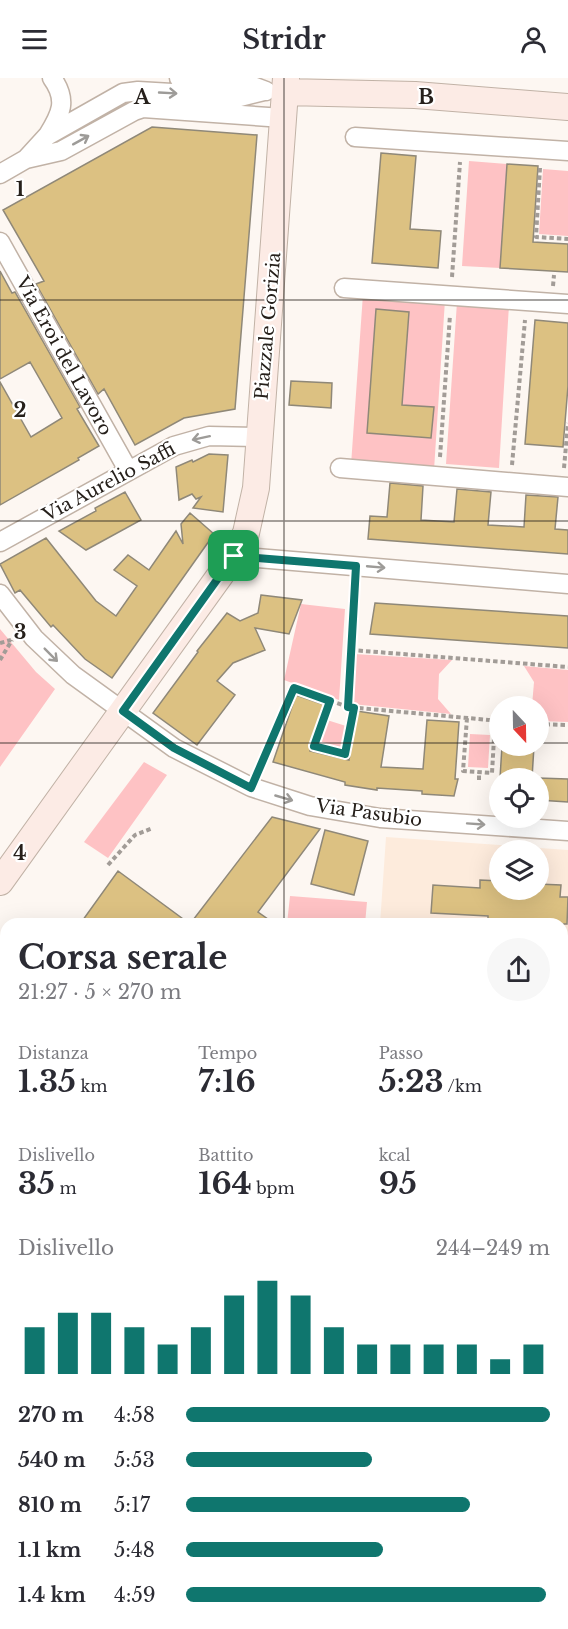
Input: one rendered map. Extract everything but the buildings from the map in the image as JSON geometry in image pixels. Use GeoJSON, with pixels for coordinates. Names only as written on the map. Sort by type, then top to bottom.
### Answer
{"type":"FeatureCollection","features":[{"type":"Feature","properties":{"kind":"main road"},"geometry":{"type":"LineString","coordinates":[[382,78],[415,95]]}},
{"type":"Feature","properties":{"kind":"main road"},"geometry":{"type":"LineString","coordinates":[[278,87],[568,107]]}},
{"type":"Feature","properties":{"kind":"main road","name":"Piazzale Gorizia"},"geometry":{"type":"LineString","coordinates":[[0,882],[234,556],[246,533],[256,488],[284,118],[278,87]]}},
{"type":"Feature","properties":{"kind":"street"},"geometry":{"type":"LineString","coordinates":[[26,159],[47,136],[59,116],[62,101],[58,86],[52,78]]}},
{"type":"Feature","properties":{"kind":"street"},"geometry":{"type":"LineString","coordinates":[[179,78],[278,87]]}},
{"type":"Feature","properties":{"kind":"street"},"geometry":{"type":"LineString","coordinates":[[47,136],[123,93],[240,97],[278,87]]}},
{"type":"Feature","properties":{"kind":"street"},"geometry":{"type":"LineString","coordinates":[[0,174],[26,159],[61,151],[143,108],[284,118]]}},
{"type":"Feature","properties":{"kind":"street"},"geometry":{"type":"LineString","coordinates":[[355,137],[568,151]]}},
{"type":"Feature","properties":{"kind":"street","name":"Via Eroi del Lavoro"},"geometry":{"type":"LineString","coordinates":[[0,242],[128,470]]}},
{"type":"Feature","properties":{"kind":"street"},"geometry":{"type":"LineString","coordinates":[[345,288],[568,304]]}},
{"type":"Feature","properties":{"kind":"street","name":"Via Aurelio Saffi"},"geometry":{"type":"LineString","coordinates":[[0,542],[159,453],[209,436],[259,437]]}},
{"type":"Feature","properties":{"kind":"street"},"geometry":{"type":"LineString","coordinates":[[340,468],[565,487]]}},
{"type":"Feature","properties":{"kind":"street"},"geometry":{"type":"LineString","coordinates":[[234,556],[568,584]]}},
{"type":"Feature","properties":{"kind":"street","name":"Via Pasubio"},"geometry":{"type":"LineString","coordinates":[[0,594],[34,638],[54,659],[174,748],[251,788],[310,806],[371,817],[568,831]]}},
{"type":"Feature","properties":{"kind":"path"},"geometry":{"type":"LineString","coordinates":[[438,477],[460,161]]}},
{"type":"Feature","properties":{"kind":"path"},"geometry":{"type":"LineString","coordinates":[[541,166],[536,237],[568,239]]}},
{"type":"Feature","properties":{"kind":"path"},"geometry":{"type":"LineString","coordinates":[[511,482],[527,302]]}},
{"type":"Feature","properties":{"kind":"path"},"geometry":{"type":"LineString","coordinates":[[565,487],[568,423]]}},
{"type":"Feature","properties":{"kind":"path"},"geometry":{"type":"LineString","coordinates":[[330,701],[314,746],[345,754],[351,708],[351,650],[356,566]]}},
{"type":"Feature","properties":{"kind":"path"},"geometry":{"type":"LineString","coordinates":[[0,643],[12,640],[0,660]]}},
{"type":"Feature","properties":{"kind":"path"},"geometry":{"type":"LineString","coordinates":[[351,650],[568,667]]}},
{"type":"Feature","properties":{"kind":"path"},"geometry":{"type":"LineString","coordinates":[[251,788],[294,688],[351,708],[489,720]]}},
{"type":"Feature","properties":{"kind":"path"},"geometry":{"type":"LineString","coordinates":[[467,718],[464,771],[492,773],[494,756]]}},
{"type":"Feature","properties":{"kind":"path"},"geometry":{"type":"LineString","coordinates":[[549,724],[568,725]]}},
{"type":"Feature","properties":{"kind":"path"},"geometry":{"type":"LineString","coordinates":[[479,772],[479,780]]}},
{"type":"Feature","properties":{"kind":"path"},"geometry":{"type":"LineString","coordinates":[[108,865],[135,835],[153,828]]}},
{"type":"Feature","properties":{"kind":"shaded area"},"geometry":{"type":"Polygon","coordinates":[[[469,161],[507,164],[500,268],[462,266],[469,161]]]}},
{"type":"Feature","properties":{"kind":"shaded area"},"geometry":{"type":"Polygon","coordinates":[[[543,169],[568,171],[568,236],[539,234],[543,169]]]}},
{"type":"Feature","properties":{"kind":"shaded area"},"geometry":{"type":"Polygon","coordinates":[[[363,294],[445,300],[434,470],[351,465],[363,294]]]}},
{"type":"Feature","properties":{"kind":"shaded area"},"geometry":{"type":"Polygon","coordinates":[[[457,302],[509,305],[499,468],[446,464],[457,302]]]}},
{"type":"Feature","properties":{"kind":"shaded area"},"geometry":{"type":"Polygon","coordinates":[[[301,604],[345,609],[339,700],[284,680],[301,604]]]}},
{"type":"Feature","properties":{"kind":"shaded area"},"geometry":{"type":"Polygon","coordinates":[[[0,629],[36,672],[55,689],[0,767],[0,629]]]}},
{"type":"Feature","properties":{"kind":"shaded area"},"geometry":{"type":"Polygon","coordinates":[[[354,654],[452,660],[439,674],[438,699],[451,714],[352,704],[354,654]]]}},
{"type":"Feature","properties":{"kind":"shaded area"},"geometry":{"type":"Polygon","coordinates":[[[524,666],[568,670],[568,722],[549,721],[549,696],[533,696],[534,682],[524,666]]]}},
{"type":"Feature","properties":{"kind":"shaded area"},"geometry":{"type":"Polygon","coordinates":[[[327,720],[346,726],[342,750],[319,744],[327,720]]]}},
{"type":"Feature","properties":{"kind":"shaded area"},"geometry":{"type":"Polygon","coordinates":[[[470,734],[489,735],[488,768],[468,767],[470,734]]]}},
{"type":"Feature","properties":{"kind":"shaded area"},"geometry":{"type":"Polygon","coordinates":[[[144,762],[167,775],[108,858],[84,842],[144,762]]]}},
{"type":"Feature","properties":{"kind":"shaded area"},"geometry":{"type":"Polygon","coordinates":[[[386,837],[489,844],[489,900],[549,900],[549,849],[568,850],[568,918],[380,918],[386,837]]]}},
{"type":"Feature","properties":{"kind":"shaded area"},"geometry":{"type":"Polygon","coordinates":[[[290,896],[367,902],[366,918],[288,918],[290,896]]]}},
{"type":"Feature","properties":{"kind":"route"},"geometry":{"type":"LineString","coordinates":[[234,556],[356,566],[348,707],[354,708],[345,754],[314,746],[330,701],[294,688],[251,788],[174,748],[123,711],[234,556]]}}]}
